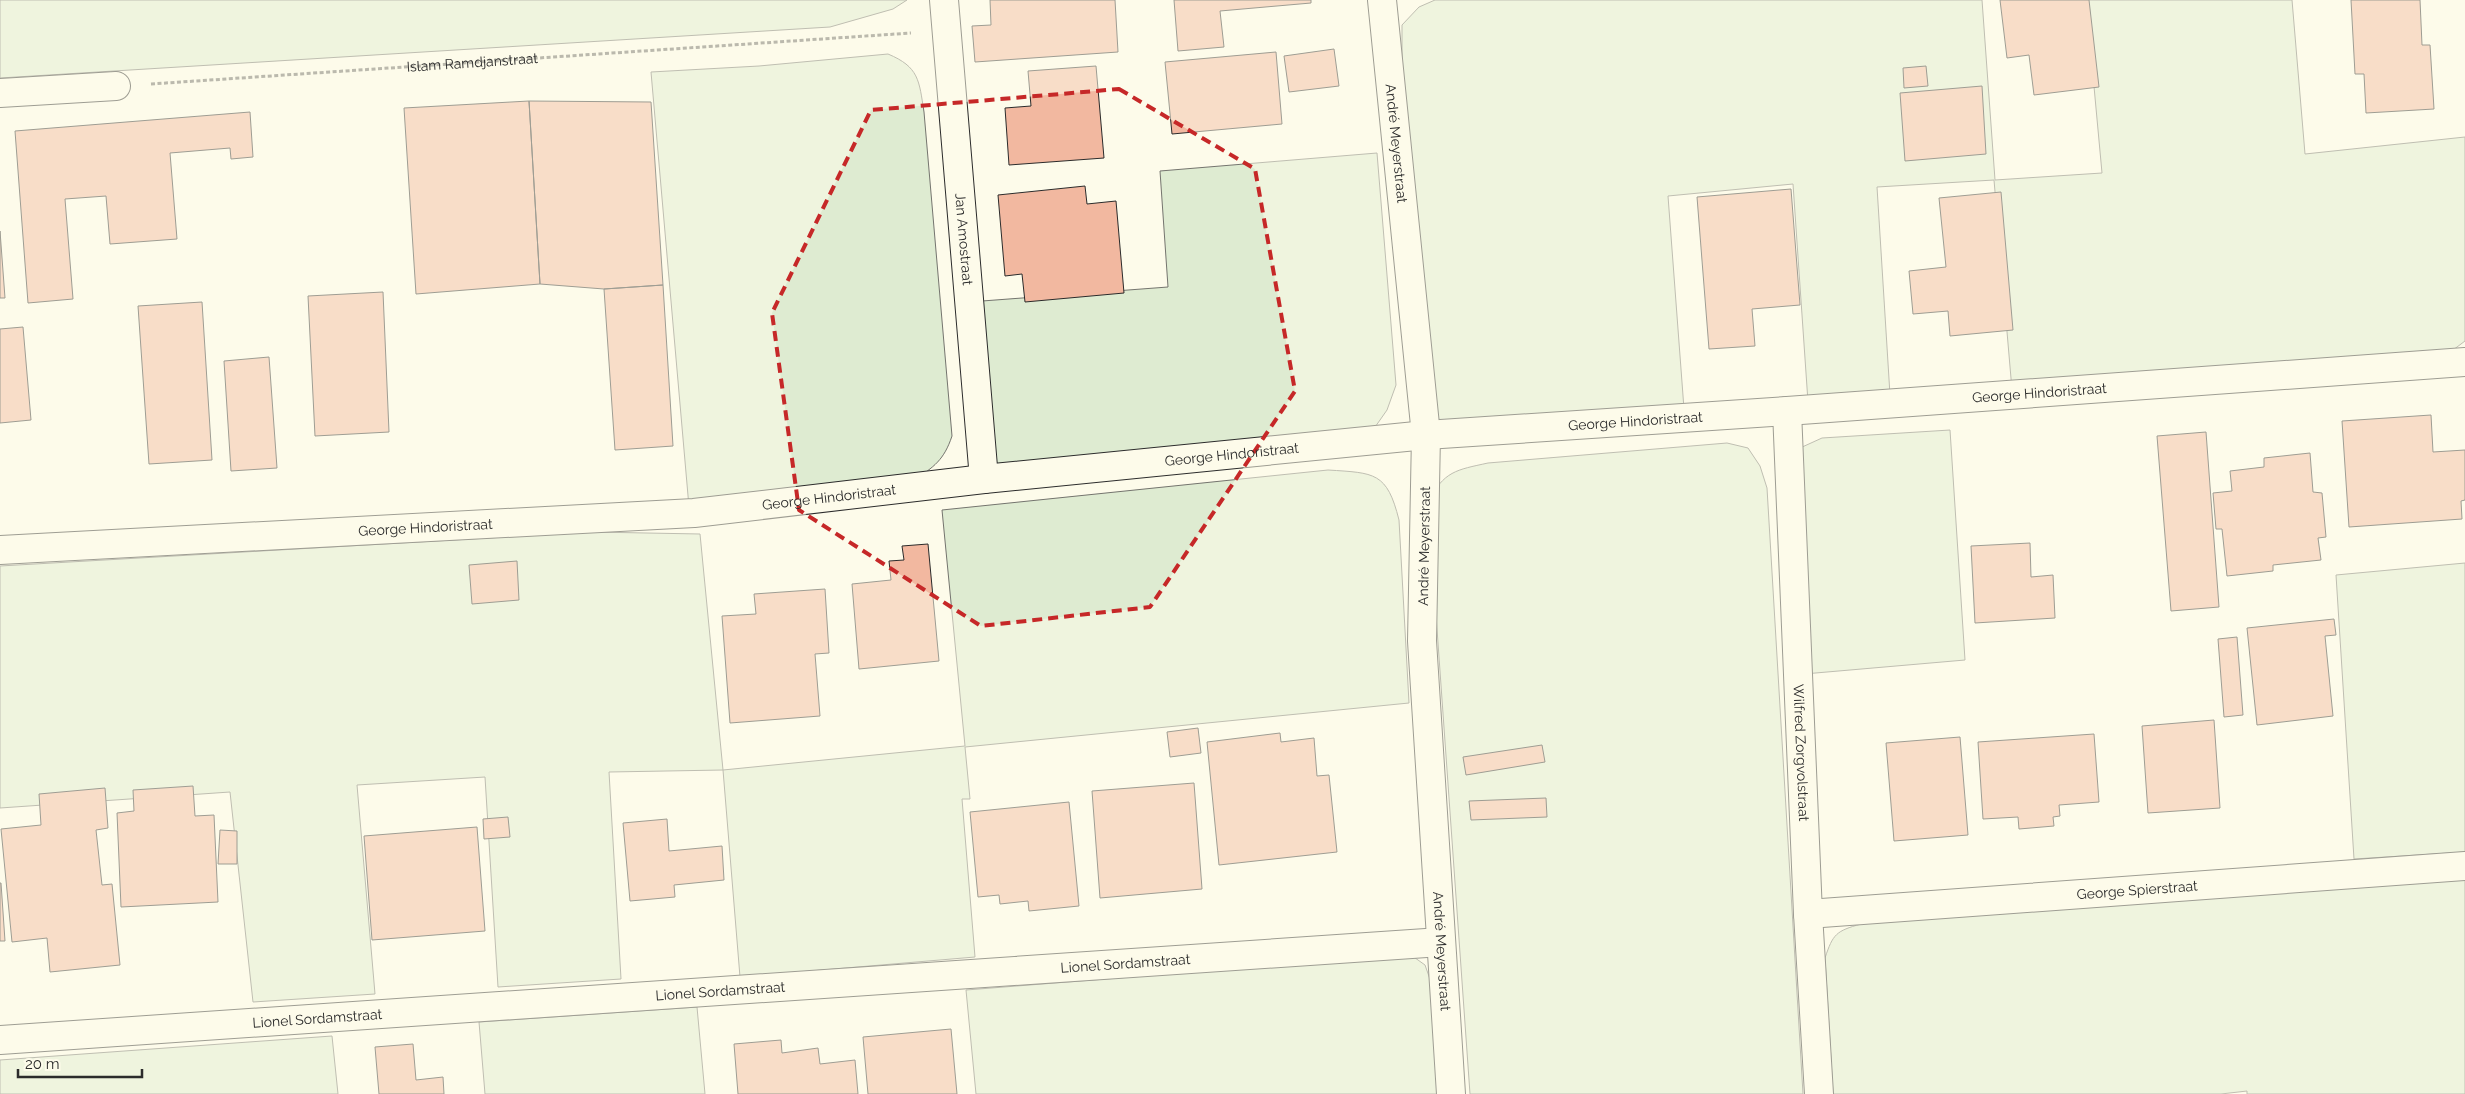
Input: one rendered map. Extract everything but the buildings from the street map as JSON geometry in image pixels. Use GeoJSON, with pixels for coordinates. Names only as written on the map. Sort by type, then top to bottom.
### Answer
{"type":"FeatureCollection","features":[{"type":"Feature","properties":{"kind":"street","name":"Jan Amostraat"},"geometry":{"type":"LineString","coordinates":[[944,0],[984,479]]}},
{"type":"Feature","properties":{"kind":"street","name":"André Meyerstraat"},"geometry":{"type":"LineString","coordinates":[[1382,0],[1426,434],[1422,641],[1451,1094]]}},
{"type":"Feature","properties":{"kind":"street"},"geometry":{"type":"LineString","coordinates":[[0,93],[116,86]]}},
{"type":"Feature","properties":{"kind":"street","name":"George Hindoristraat"},"geometry":{"type":"LineString","coordinates":[[0,550],[694,513],[984,479],[1426,434],[1787,411],[2465,362]]}},
{"type":"Feature","properties":{"kind":"street","name":"Wilfred Zorgvolstraat"},"geometry":{"type":"LineString","coordinates":[[1787,411],[1808,914],[1819,1094]]}},
{"type":"Feature","properties":{"kind":"street","name":"George Spierstraat"},"geometry":{"type":"LineString","coordinates":[[1808,914],[2465,866]]}},
{"type":"Feature","properties":{"kind":"street","name":"Lionel Sordamstraat"},"geometry":{"type":"LineString","coordinates":[[0,1040],[1441,942]]}},
{"type":"Feature","properties":{"kind":"path","name":"Islam Ramdjanstraat"},"geometry":{"type":"LineString","coordinates":[[116,86],[946,31]]}},
{"type":"Feature","properties":{"kind":"highlighted area"},"geometry":{"type":"Polygon","coordinates":[[[1119,89],[1255,169],[1295,391],[1150,607],[981,626],[799,510],[772,313],[871,110],[1119,89]]]}},
{"type":"Feature","properties":{"kind":"green space"},"geometry":{"type":"Polygon","coordinates":[[[0,0],[907,0],[893,9],[830,27],[0,78],[0,0]]]}},
{"type":"Feature","properties":{"kind":"green space"},"geometry":{"type":"Polygon","coordinates":[[[1435,0],[1982,0],[1995,180],[2102,173],[2086,0],[2292,0],[2305,154],[2465,137],[2465,341],[2453,350],[2012,390],[1994,180],[1877,187],[1890,395],[1808,402],[1793,184],[1668,196],[1684,409],[1452,427],[1434,416],[1421,394],[1402,58],[1402,25],[1419,7],[1435,0]]]}},
{"type":"Feature","properties":{"kind":"green space"},"geometry":{"type":"Polygon","coordinates":[[[888,54],[906,64],[916,76],[924,112],[952,436],[946,451],[938,462],[914,480],[689,507],[651,72],[759,66],[888,54]]]}},
{"type":"Feature","properties":{"kind":"green space"},"geometry":{"type":"Polygon","coordinates":[[[1377,153],[1396,385],[1387,410],[1373,430],[1007,472],[989,460],[969,302],[1168,287],[1160,171],[1377,153]]]}},
{"type":"Feature","properties":{"kind":"green space"},"geometry":{"type":"Polygon","coordinates":[[[1950,430],[1965,660],[1804,674],[1800,448],[1822,438],[1950,430]]]}},
{"type":"Feature","properties":{"kind":"green space"},"geometry":{"type":"Polygon","coordinates":[[[1727,443],[1748,448],[1760,466],[1767,488],[1803,1094],[1470,1094],[1428,502],[1440,484],[1452,474],[1459,470],[1488,463],[1727,443]]]}},
{"type":"Feature","properties":{"kind":"green space"},"geometry":{"type":"Polygon","coordinates":[[[1328,470],[1357,472],[1377,478],[1384,484],[1394,504],[1399,520],[1409,703],[965,747],[970,799],[962,799],[975,957],[740,977],[723,770],[965,746],[942,510],[1328,470]]]}},
{"type":"Feature","properties":{"kind":"green space"},"geometry":{"type":"Polygon","coordinates":[[[593,532],[700,534],[723,770],[609,772],[621,979],[498,987],[485,777],[357,785],[375,994],[253,1002],[230,792],[0,808],[0,566],[593,532]]]}},
{"type":"Feature","properties":{"kind":"green space"},"geometry":{"type":"Polygon","coordinates":[[[2465,563],[2465,852],[2354,859],[2336,575],[2465,563]]]}},
{"type":"Feature","properties":{"kind":"green space"},"geometry":{"type":"Polygon","coordinates":[[[2465,877],[2465,1094],[2247,1094],[2247,1091],[2221,1094],[1833,1094],[1825,958],[1833,939],[1841,932],[1853,926],[2465,877]]]}},
{"type":"Feature","properties":{"kind":"green space"},"geometry":{"type":"Polygon","coordinates":[[[1411,955],[1425,965],[1431,982],[1439,1094],[976,1094],[966,990],[1411,955]]]}},
{"type":"Feature","properties":{"kind":"green space"},"geometry":{"type":"Polygon","coordinates":[[[697,1007],[705,1094],[485,1094],[479,1022],[697,1007]]]}},
{"type":"Feature","properties":{"kind":"green space"},"geometry":{"type":"Polygon","coordinates":[[[332,1036],[338,1094],[0,1094],[0,1060],[332,1036]]]}}]}
